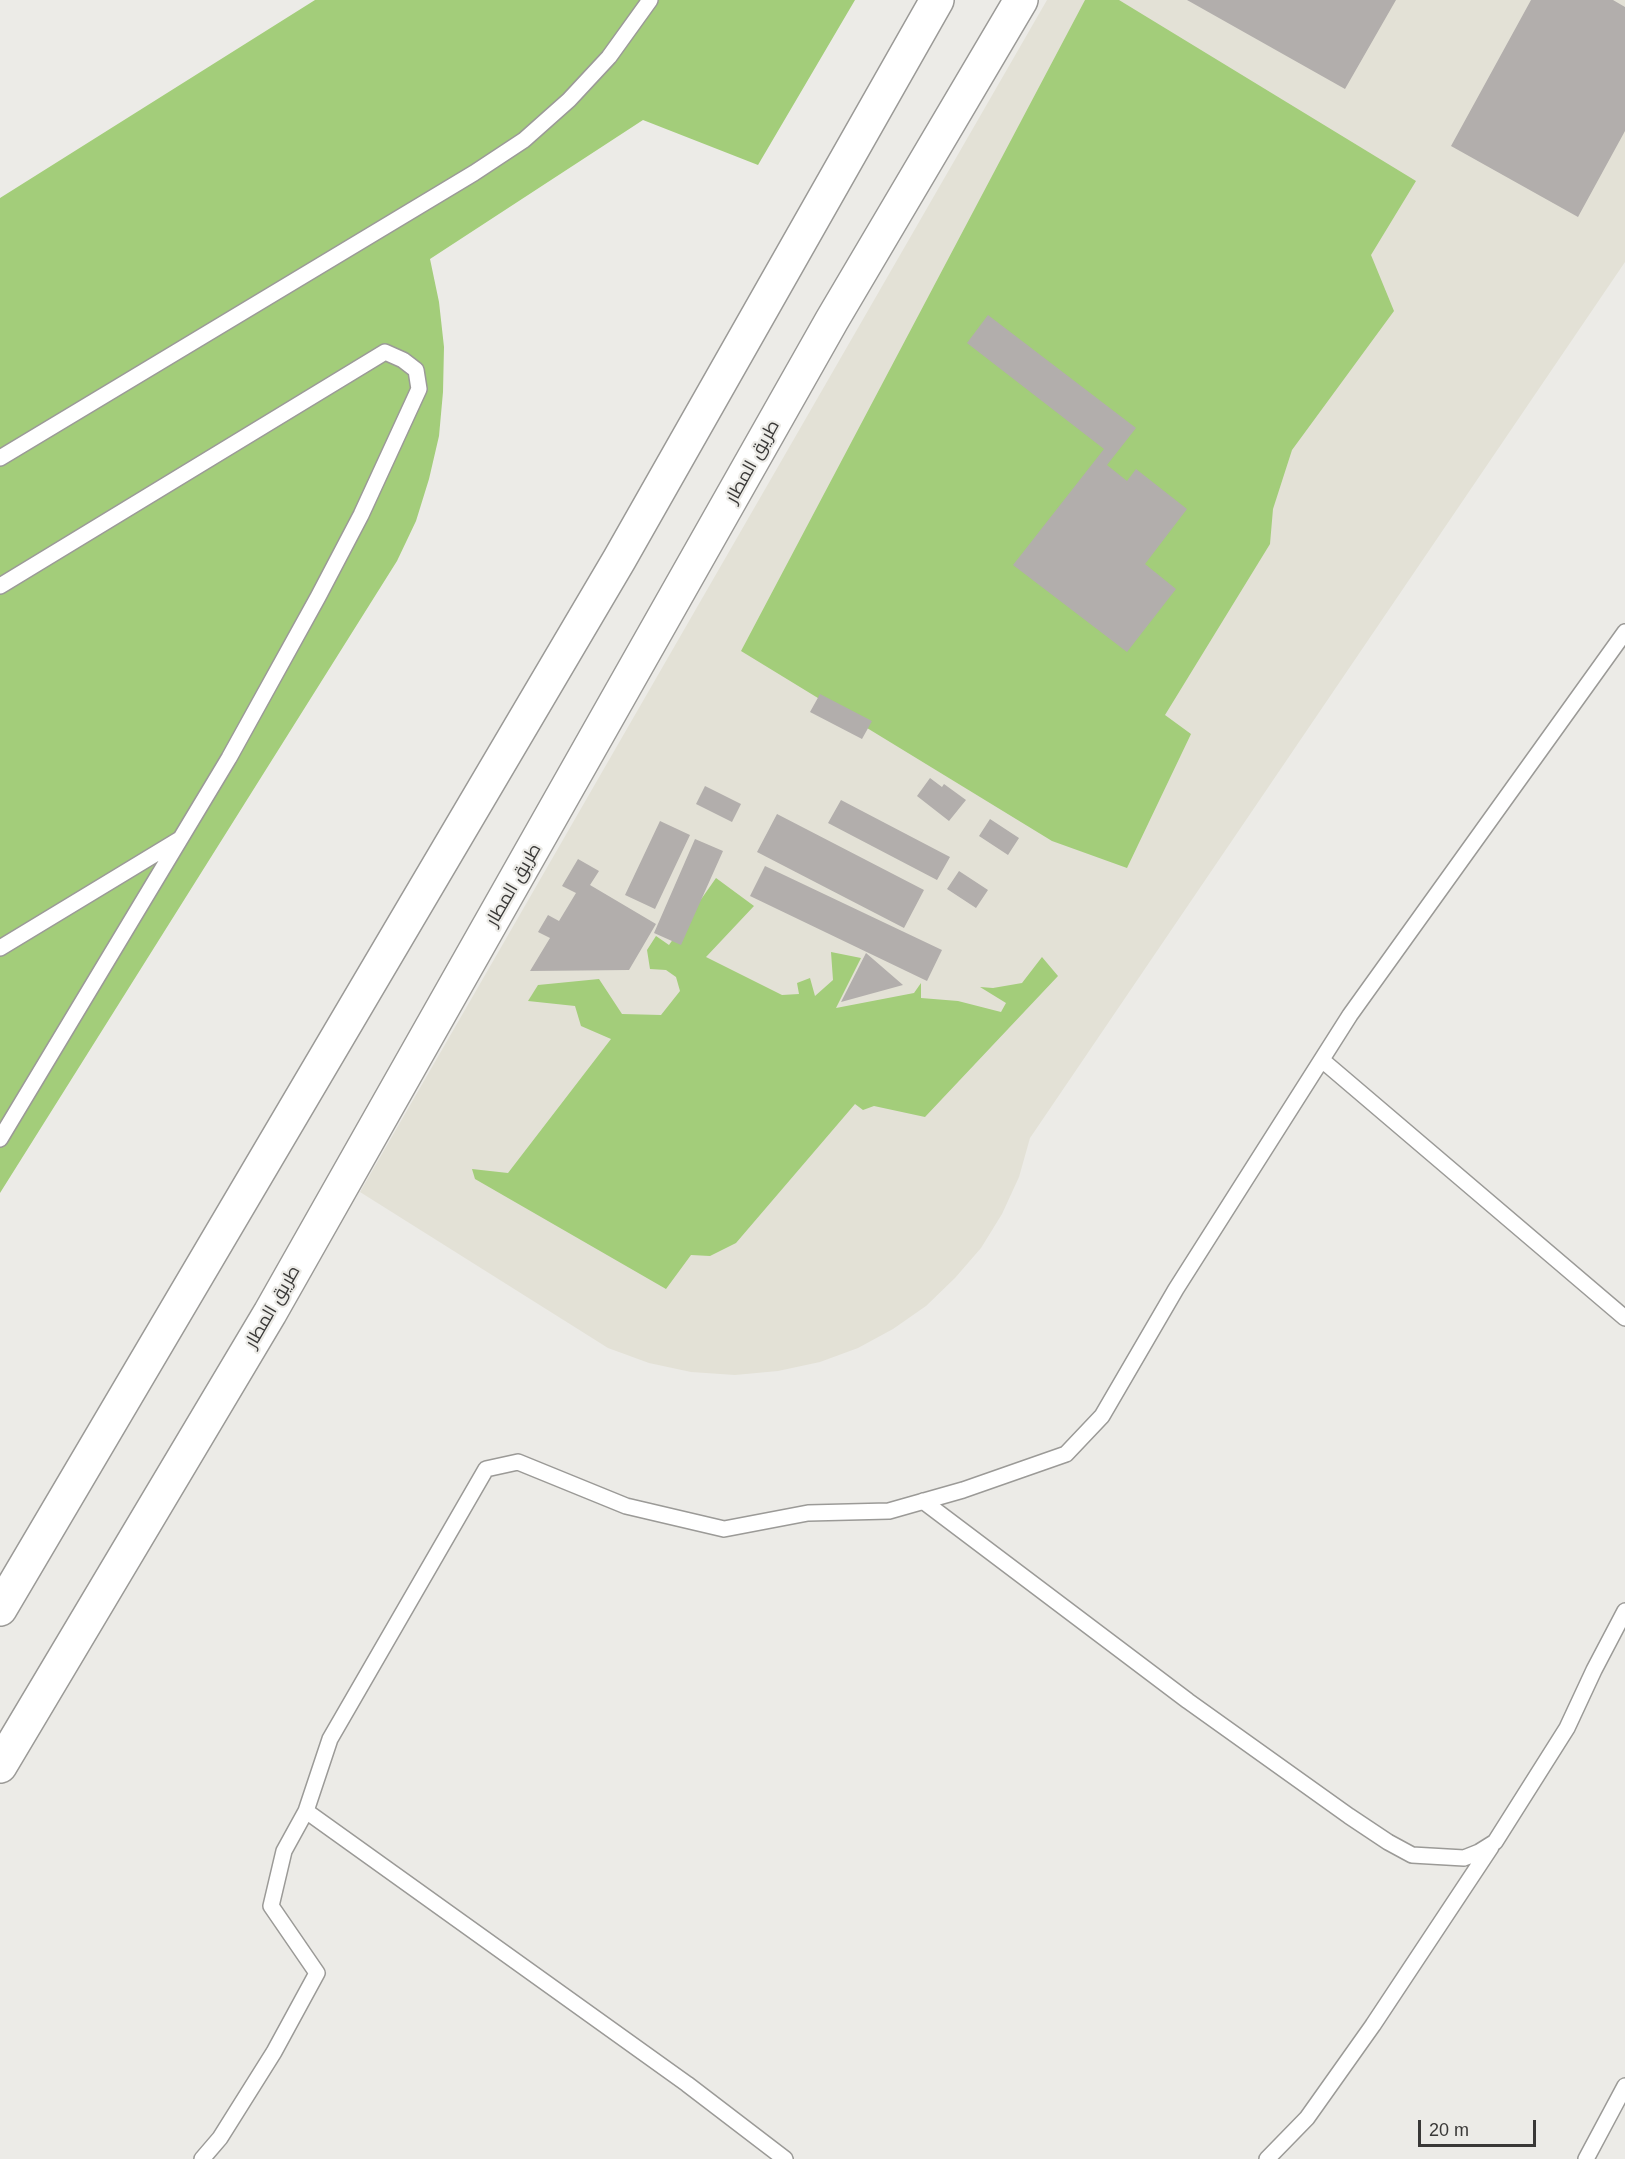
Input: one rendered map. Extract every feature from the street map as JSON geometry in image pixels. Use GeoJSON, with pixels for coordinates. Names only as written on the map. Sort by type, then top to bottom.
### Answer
{"type":"FeatureCollection","features":[{"type":"Feature","properties":{"kind":"highway"},"geometry":{"type":"LineString","coordinates":[[0,1609],[619,560],[937,0]]}},
{"type":"Feature","properties":{"kind":"highway","name":"طريق المطار"},"geometry":{"type":"LineString","coordinates":[[0,1766],[270,1313],[832,320],[1021,0]]}},
{"type":"Feature","properties":{"kind":"lane"},"geometry":{"type":"LineString","coordinates":[[0,458],[464,179],[524,140],[569,100],[609,57],[650,0]]}},
{"type":"Feature","properties":{"kind":"lane"},"geometry":{"type":"LineString","coordinates":[[0,586],[385,352],[416,370],[419,389],[361,515],[274,678],[182,838],[0,1139]]}},
{"type":"Feature","properties":{"kind":"lane"},"geometry":{"type":"LineString","coordinates":[[202,2159],[220,2138],[268,2062],[317,1973],[271,1906],[284,1851],[306,1812],[330,1739],[486,1469],[518,1462],[626,1506],[724,1529],[808,1513],[889,1510],[963,1490],[1066,1454],[1102,1416],[1176,1288],[1350,1015],[1625,632]]}},
{"type":"Feature","properties":{"kind":"lane"},"geometry":{"type":"LineString","coordinates":[[0,948],[182,838]]}},
{"type":"Feature","properties":{"kind":"lane"},"geometry":{"type":"LineString","coordinates":[[1322,1060],[1625,1318]]}},
{"type":"Feature","properties":{"kind":"lane"},"geometry":{"type":"LineString","coordinates":[[923,1501],[1188,1701],[1388,1842],[1412,1855],[1444,1859],[1464,1858],[1495,1842]]}},
{"type":"Feature","properties":{"kind":"lane"},"geometry":{"type":"LineString","coordinates":[[1267,2159],[1307,2118],[1373,2025],[1495,1842],[1567,1728],[1625,1611]]}},
{"type":"Feature","properties":{"kind":"lane"},"geometry":{"type":"LineString","coordinates":[[306,1812],[668,2070],[785,2159]]}},
{"type":"Feature","properties":{"kind":"lane"},"geometry":{"type":"LineString","coordinates":[[1587,2159],[1625,2086]]}},
{"type":"Feature","properties":{"kind":"shaded area"},"geometry":{"type":"Polygon","coordinates":[[[1047,0],[1625,0],[1625,262],[1030,1138],[1019,1177],[1002,1214],[981,1248],[955,1278],[926,1306],[893,1329],[858,1348],[820,1362],[778,1371],[735,1375],[691,1372],[649,1363],[608,1348],[360,1192],[1047,0]]]}},
{"type":"Feature","properties":{"kind":"green space"},"geometry":{"type":"Polygon","coordinates":[[[315,0],[855,0],[758,165],[643,120],[430,259],[439,302],[444,347],[443,392],[439,436],[416,521],[397,561],[0,1193],[0,198],[315,0]]]}},
{"type":"Feature","properties":{"kind":"green space"},"geometry":{"type":"Polygon","coordinates":[[[1085,0],[1119,0],[1416,181],[1371,255],[1394,311],[1292,450],[1273,509],[1270,544],[1165,715],[1191,734],[1127,868],[1052,841],[741,651],[1085,0]]]}},
{"type":"Feature","properties":{"kind":"green space"},"geometry":{"type":"Polygon","coordinates":[[[716,878],[754,906],[706,957],[782,995],[799,994],[797,983],[810,978],[815,996],[833,980],[831,952],[861,958],[836,1008],[914,993],[921,983],[921,998],[958,1001],[1001,1012],[1006,1003],[980,987],[993,988],[1022,983],[1042,957],[1058,976],[925,1117],[874,1106],[863,1110],[855,1104],[736,1243],[710,1256],[691,1255],[666,1289],[475,1179],[472,1169],[508,1173],[611,1039],[581,1026],[575,1006],[528,1001],[538,985],[599,979],[622,1014],[661,1015],[680,991],[676,977],[666,970],[650,969],[647,950],[656,936],[669,945],[716,878]]]}},
{"type":"Feature","properties":{"kind":"building"},"geometry":{"type":"Polygon","coordinates":[[[1187,0],[1396,0],[1345,89],[1187,0]]]}},
{"type":"Feature","properties":{"kind":"building"},"geometry":{"type":"Polygon","coordinates":[[[1531,0],[1613,0],[1625,7],[1625,131],[1578,217],[1451,146],[1531,0]]]}},
{"type":"Feature","properties":{"kind":"building"},"geometry":{"type":"Polygon","coordinates":[[[988,315],[1136,428],[1107,465],[1127,481],[1136,469],[1187,509],[1145,564],[1176,589],[1127,652],[1013,565],[1104,449],[967,343],[988,315]]]}},
{"type":"Feature","properties":{"kind":"building"},"geometry":{"type":"Polygon","coordinates":[[[820,694],[872,721],[862,739],[810,712],[820,694]]]}},
{"type":"Feature","properties":{"kind":"building"},"geometry":{"type":"Polygon","coordinates":[[[930,778],[942,787],[944,784],[966,800],[949,821],[917,796],[930,778]]]}},
{"type":"Feature","properties":{"kind":"building"},"geometry":{"type":"Polygon","coordinates":[[[705,786],[741,804],[732,822],[696,804],[705,786]]]}},
{"type":"Feature","properties":{"kind":"building"},"geometry":{"type":"Polygon","coordinates":[[[841,800],[950,857],[937,880],[828,823],[841,800]]]}},
{"type":"Feature","properties":{"kind":"building"},"geometry":{"type":"Polygon","coordinates":[[[777,814],[924,890],[904,928],[757,852],[777,814]]]}},
{"type":"Feature","properties":{"kind":"building"},"geometry":{"type":"Polygon","coordinates":[[[990,819],[1019,838],[1008,855],[979,836],[990,819]]]}},
{"type":"Feature","properties":{"kind":"building"},"geometry":{"type":"Polygon","coordinates":[[[660,821],[690,835],[655,909],[625,895],[660,821]]]}},
{"type":"Feature","properties":{"kind":"building"},"geometry":{"type":"Polygon","coordinates":[[[695,839],[723,851],[681,945],[654,933],[695,839]]]}},
{"type":"Feature","properties":{"kind":"building"},"geometry":{"type":"Polygon","coordinates":[[[578,859],[599,871],[590,885],[656,924],[629,970],[530,971],[550,938],[538,932],[548,915],[559,921],[576,893],[562,886],[578,859]]]}},
{"type":"Feature","properties":{"kind":"building"},"geometry":{"type":"Polygon","coordinates":[[[765,866],[942,950],[927,981],[750,896],[765,866]]]}},
{"type":"Feature","properties":{"kind":"building"},"geometry":{"type":"Polygon","coordinates":[[[959,871],[988,890],[976,908],[947,889],[959,871]]]}},
{"type":"Feature","properties":{"kind":"building"},"geometry":{"type":"Polygon","coordinates":[[[866,953],[903,985],[841,1002],[866,953]]]}}]}
